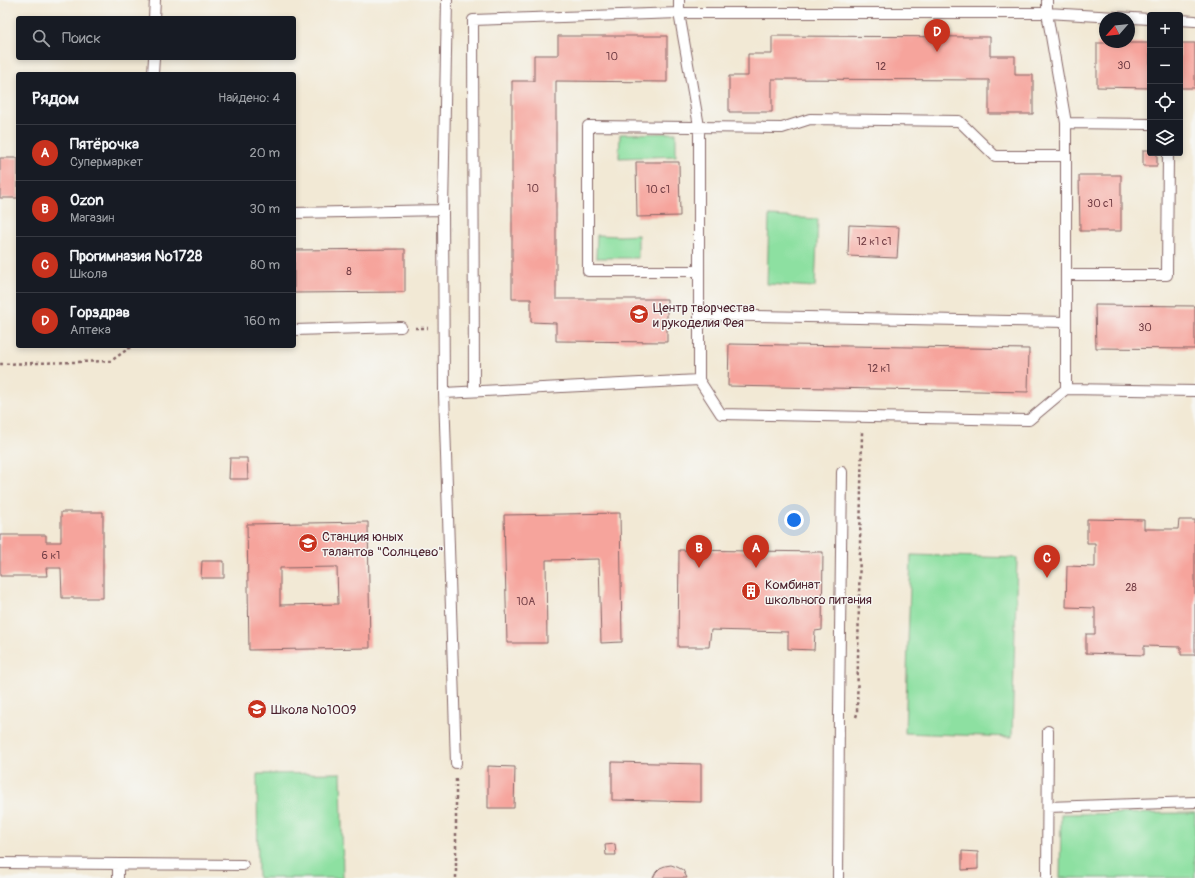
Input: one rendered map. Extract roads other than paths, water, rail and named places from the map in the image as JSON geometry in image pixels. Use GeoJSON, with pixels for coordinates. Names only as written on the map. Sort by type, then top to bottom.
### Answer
{"type":"FeatureCollection","features":[{"type":"Feature","properties":{"kind":"lane"},"geometry":{"type":"LineString","coordinates":[[154,16],[155,0]]}},
{"type":"Feature","properties":{"kind":"lane"},"geometry":{"type":"LineString","coordinates":[[447,0],[443,210],[444,393],[456,763]]}},
{"type":"Feature","properties":{"kind":"lane"},"geometry":{"type":"LineString","coordinates":[[679,0],[679,13],[699,126],[699,380],[721,414],[1029,420],[1066,389],[1195,391]]}},
{"type":"Feature","properties":{"kind":"lane"},"geometry":{"type":"LineString","coordinates":[[1047,0],[1046,13],[1066,123],[1066,389]]}},
{"type":"Feature","properties":{"kind":"lane"},"geometry":{"type":"LineString","coordinates":[[474,391],[473,20],[679,13],[1046,13],[1147,18]]}},
{"type":"Feature","properties":{"kind":"lane"},"geometry":{"type":"LineString","coordinates":[[1183,20],[1195,21]]}},
{"type":"Feature","properties":{"kind":"lane"},"geometry":{"type":"LineString","coordinates":[[153,72],[154,60]]}},
{"type":"Feature","properties":{"kind":"lane"},"geometry":{"type":"LineString","coordinates":[[699,271],[588,271],[588,126],[782,128],[810,120],[959,121],[995,156],[1066,156]]}},
{"type":"Feature","properties":{"kind":"lane"},"geometry":{"type":"LineString","coordinates":[[1066,123],[1147,124]]}},
{"type":"Feature","properties":{"kind":"lane"},"geometry":{"type":"LineString","coordinates":[[1066,275],[1167,275],[1168,156]]}},
{"type":"Feature","properties":{"kind":"lane"},"geometry":{"type":"LineString","coordinates":[[296,212],[443,210]]}},
{"type":"Feature","properties":{"kind":"lane"},"geometry":{"type":"LineString","coordinates":[[699,315],[1066,322]]}},
{"type":"Feature","properties":{"kind":"lane"},"geometry":{"type":"LineString","coordinates":[[296,330],[401,327]]}},
{"type":"Feature","properties":{"kind":"lane"},"geometry":{"type":"LineString","coordinates":[[444,393],[699,380]]}},
{"type":"Feature","properties":{"kind":"lane"},"geometry":{"type":"LineString","coordinates":[[838,878],[838,720],[842,472]]}},
{"type":"Feature","properties":{"kind":"lane"},"geometry":{"type":"LineString","coordinates":[[1047,878],[1048,731]]}},
{"type":"Feature","properties":{"kind":"lane"},"geometry":{"type":"LineString","coordinates":[[1048,807],[1195,802]]}},
{"type":"Feature","properties":{"kind":"lane"},"geometry":{"type":"LineString","coordinates":[[0,863],[243,865]]}},
{"type":"Feature","properties":{"kind":"lane"},"geometry":{"type":"LineString","coordinates":[[118,864],[118,878]]}},
{"type":"Feature","properties":{"kind":"place","name":"Горздрав"},"geometry":{"type":"Point","coordinates":[937,52]}},
{"type":"Feature","properties":{"kind":"place","name":"Центр творчества и рукоделия Фея"},"geometry":{"type":"Point","coordinates":[639,314]}},
{"type":"Feature","properties":{"kind":"place","name":"Станция юных талантов \"Солнцево\""},"geometry":{"type":"Point","coordinates":[308,543]}},
{"type":"Feature","properties":{"kind":"place","name":"Ozon"},"geometry":{"type":"Point","coordinates":[699,568]}},
{"type":"Feature","properties":{"kind":"place","name":"Пятёрочка"},"geometry":{"type":"Point","coordinates":[756,568]}},
{"type":"Feature","properties":{"kind":"place","name":"Прогимназия №1728"},"geometry":{"type":"Point","coordinates":[1047,578]}},
{"type":"Feature","properties":{"kind":"place","name":"Комбинат школьного питания"},"geometry":{"type":"Point","coordinates":[751,591]}},
{"type":"Feature","properties":{"kind":"place","name":"Школа №1009"},"geometry":{"type":"Point","coordinates":[257,709]}}]}
